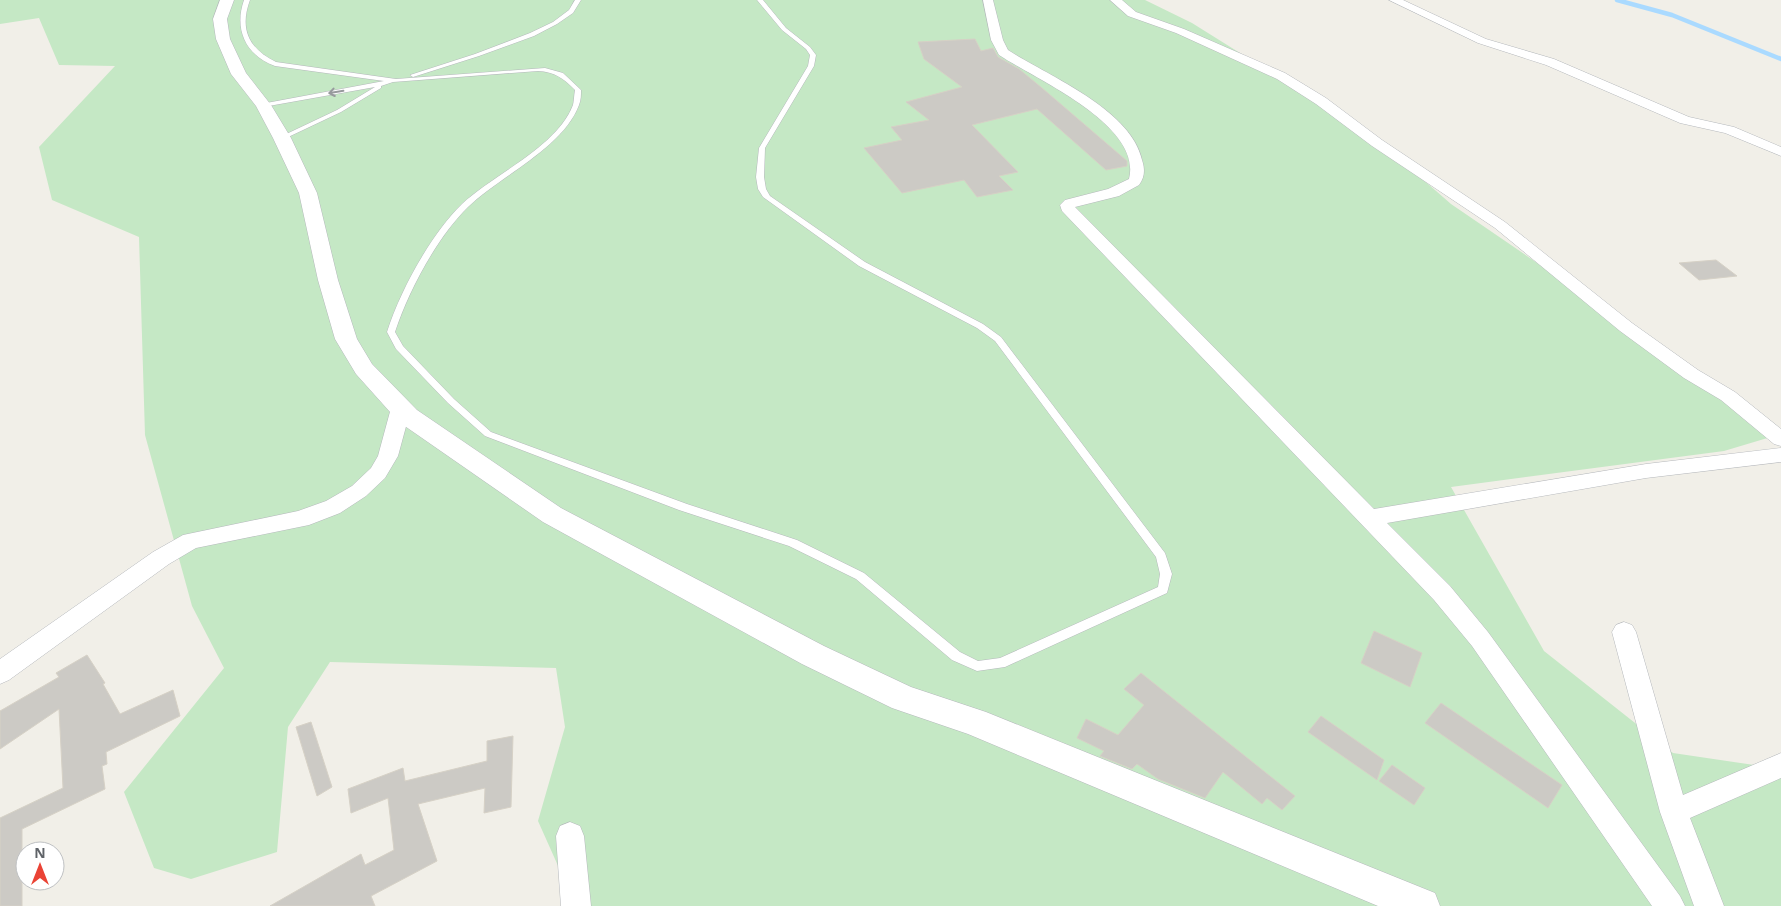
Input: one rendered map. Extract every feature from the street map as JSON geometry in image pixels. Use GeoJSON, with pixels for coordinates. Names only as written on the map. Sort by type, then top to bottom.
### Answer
{"type":"FeatureCollection","features":[{"type":"Feature","properties":{"kind":"street"},"geometry":{"type":"LineString","coordinates":[[228,0],[220,19],[222,39],[238,74],[263,105],[282,138],[308,193],[328,280],[346,339],[364,369],[408,416],[552,515],[813,655],[903,698],[1011,737],[1422,906]]}},
{"type":"Feature","properties":{"kind":"street"},"geometry":{"type":"LineString","coordinates":[[988,0],[996,24],[996,43],[1003,52],[1094,107],[1126,138],[1135,151],[1138,164],[1137,178],[1134,183],[1125,188],[1070,203],[1067,205],[1067,208],[1442,593],[1480,639],[1670,906]]}},
{"type":"Feature","properties":{"kind":"street"},"geometry":{"type":"LineString","coordinates":[[1115,0],[1132,14],[1180,30],[1281,76],[1321,101],[1391,153],[1500,225],[1618,321],[1691,374],[1728,396],[1781,439]]}},
{"type":"Feature","properties":{"kind":"street"},"geometry":{"type":"LineString","coordinates":[[1394,0],[1482,41],[1543,60],[1685,120],[1729,130],[1781,152]]}},
{"type":"Feature","properties":{"kind":"street"},"geometry":{"type":"LineString","coordinates":[[0,673],[161,558],[191,541],[301,518],[333,507],[360,491],[378,473],[388,456],[401,408]]}},
{"type":"Feature","properties":{"kind":"street"},"geometry":{"type":"LineString","coordinates":[[1370,518],[1646,471],[1781,454]]}},
{"type":"Feature","properties":{"kind":"street"},"geometry":{"type":"LineString","coordinates":[[1624,632],[1674,812],[1708,906]]}},
{"type":"Feature","properties":{"kind":"street"},"geometry":{"type":"LineString","coordinates":[[1674,812],[1781,764]]}},
{"type":"Feature","properties":{"kind":"street"},"geometry":{"type":"LineString","coordinates":[[570,836],[576,906]]}},
{"type":"Feature","properties":{"kind":"lane"},"geometry":{"type":"LineString","coordinates":[[247,0],[242,11],[240,23],[253,50],[262,59],[303,69],[396,81],[538,69],[554,70],[563,74],[578,90],[576,105],[567,122],[547,142],[465,206],[447,227],[396,313],[393,323],[391,332],[398,347],[488,434],[684,507],[793,543],[860,576],[956,656],[977,666],[1001,663],[1163,590],[1166,574],[1161,556],[998,339],[980,326],[862,264],[767,197],[762,189],[760,177],[762,148],[811,66],[813,55],[808,48],[778,22],[760,0]]}},
{"type":"Feature","properties":{"kind":"lane"},"geometry":{"type":"LineString","coordinates":[[263,105],[384,84],[503,46],[534,34],[572,12],[578,0]]}},
{"type":"Feature","properties":{"kind":"lane"},"geometry":{"type":"LineString","coordinates":[[282,138],[339,111],[384,84]]}},
{"type":"Feature","properties":{"kind":"green space"},"geometry":{"type":"Polygon","coordinates":[[[0,0],[1145,0],[1192,23],[1374,137],[1451,204],[1781,430],[1781,434],[1724,451],[1451,487],[1544,651],[1673,753],[1781,769],[1781,906],[576,906],[538,821],[565,727],[556,668],[330,662],[288,727],[277,852],[191,879],[154,868],[124,792],[224,668],[192,606],[145,435],[139,237],[52,200],[39,147],[115,66],[59,65],[39,18],[0,24],[0,0]]]}},
{"type":"Feature","properties":{"kind":"building"},"geometry":{"type":"Polygon","coordinates":[[[975,39],[981,51],[993,48],[998,57],[1019,69],[1127,161],[1127,166],[1106,170],[1037,109],[972,125],[1018,172],[999,176],[1013,190],[977,197],[964,180],[902,193],[864,148],[902,140],[891,127],[929,120],[906,102],[962,87],[924,59],[918,42],[975,39]]]}},
{"type":"Feature","properties":{"kind":"building"},"geometry":{"type":"Polygon","coordinates":[[[1716,260],[1737,276],[1699,280],[1679,263],[1716,260]]]}},
{"type":"Feature","properties":{"kind":"building"},"geometry":{"type":"Polygon","coordinates":[[[1374,631],[1422,653],[1410,687],[1361,663],[1374,631]]]}},
{"type":"Feature","properties":{"kind":"building"},"geometry":{"type":"Polygon","coordinates":[[[87,655],[105,683],[103,684],[120,714],[173,690],[180,716],[106,752],[107,764],[102,766],[105,789],[22,829],[22,841],[15,841],[15,891],[22,891],[22,906],[0,906],[0,818],[63,788],[59,709],[0,749],[0,711],[59,677],[56,673],[87,655]]]}},
{"type":"Feature","properties":{"kind":"building"},"geometry":{"type":"Polygon","coordinates":[[[1141,673],[1295,796],[1282,810],[1267,798],[1262,804],[1223,772],[1205,798],[1158,779],[1137,764],[1132,769],[1100,756],[1104,751],[1077,738],[1086,719],[1118,735],[1144,705],[1124,689],[1141,673]]]}},
{"type":"Feature","properties":{"kind":"building"},"geometry":{"type":"Polygon","coordinates":[[[1441,703],[1562,785],[1548,808],[1425,723],[1441,703]]]}},
{"type":"Feature","properties":{"kind":"building"},"geometry":{"type":"Polygon","coordinates":[[[1321,716],[1384,760],[1377,780],[1308,732],[1321,716]]]}},
{"type":"Feature","properties":{"kind":"building"},"geometry":{"type":"Polygon","coordinates":[[[311,722],[332,787],[317,796],[296,727],[311,722]]]}},
{"type":"Feature","properties":{"kind":"building"},"geometry":{"type":"Polygon","coordinates":[[[513,736],[511,807],[484,813],[485,788],[418,804],[437,861],[371,896],[375,906],[270,906],[361,854],[365,865],[394,850],[388,798],[351,813],[348,789],[403,768],[405,781],[487,761],[487,741],[513,736]]]}},
{"type":"Feature","properties":{"kind":"building"},"geometry":{"type":"Polygon","coordinates":[[[1392,765],[1425,788],[1414,805],[1379,781],[1392,765]]]}},
{"type":"Feature","properties":{"kind":"waterway"},"geometry":{"type":"LineString","coordinates":[[1617,0],[1672,15],[1781,59]]}}]}
